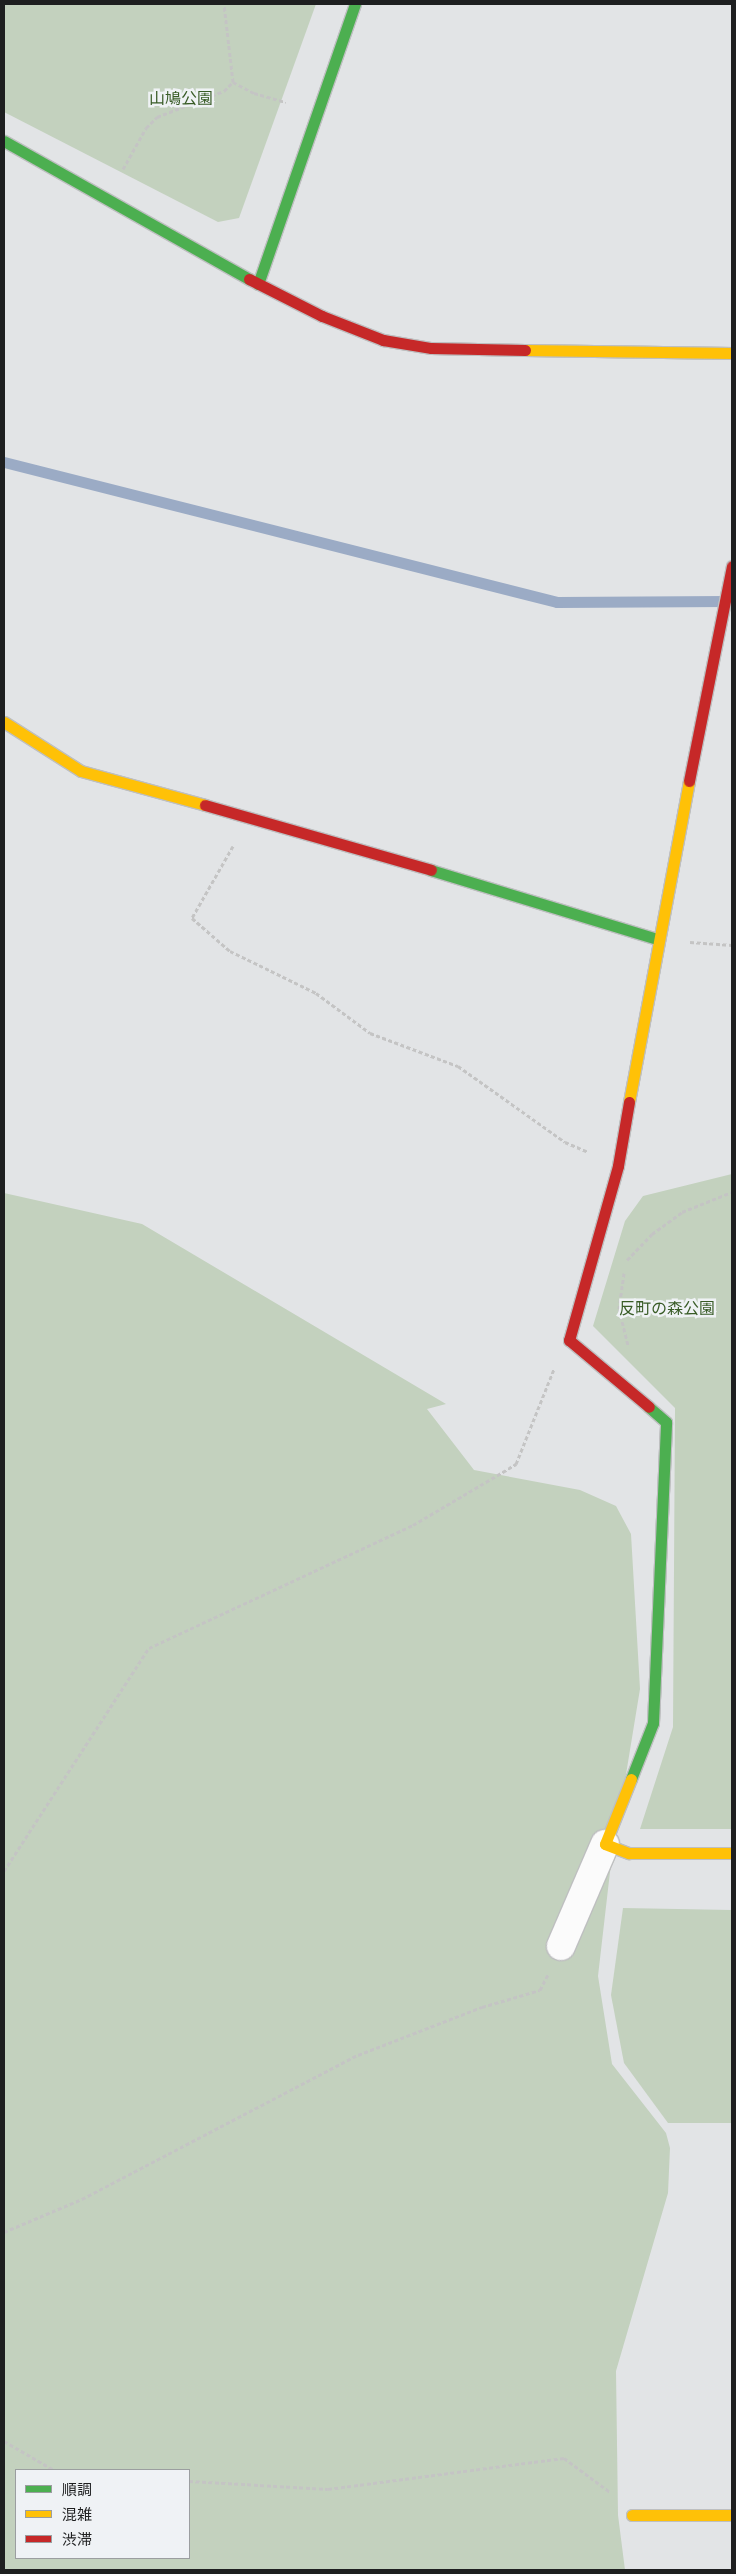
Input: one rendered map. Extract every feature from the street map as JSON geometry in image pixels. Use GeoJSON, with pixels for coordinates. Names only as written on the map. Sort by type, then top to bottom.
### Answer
{"type":"FeatureCollection","features":[{"type":"Feature","properties":{"kind":"street"},"geometry":{"type":"LineString","coordinates":[[258,284],[355,4]]}},
{"type":"Feature","properties":{"kind":"street"},"geometry":{"type":"LineString","coordinates":[[4,141],[258,284],[322,316],[383,340],[432,348],[732,353]]}},
{"type":"Feature","properties":{"kind":"street"},"geometry":{"type":"LineString","coordinates":[[561,1946],[605,1844],[653,1723],[666,1422],[569,1340],[618,1166],[657,939],[731,571]]}},
{"type":"Feature","properties":{"kind":"street"},"geometry":{"type":"LineString","coordinates":[[4,722],[81,770],[657,939]]}},
{"type":"Feature","properties":{"kind":"street"},"geometry":{"type":"LineString","coordinates":[[605,1844],[629,1853],[732,1853]]}},
{"type":"Feature","properties":{"kind":"street"},"geometry":{"type":"LineString","coordinates":[[632,2515],[732,2515]]}},
{"type":"Feature","properties":{"kind":"path"},"geometry":{"type":"LineString","coordinates":[[224,4],[233,82]]}},
{"type":"Feature","properties":{"kind":"path"},"geometry":{"type":"LineString","coordinates":[[233,82],[254,93],[291,103]]}},
{"type":"Feature","properties":{"kind":"path"},"geometry":{"type":"LineString","coordinates":[[122,171],[128,156],[156,117],[224,91],[233,82]]}},
{"type":"Feature","properties":{"kind":"path"},"geometry":{"type":"LineString","coordinates":[[246,817],[192,918],[230,951],[316,993],[370,1033],[458,1066],[565,1142],[618,1166]]}},
{"type":"Feature","properties":{"kind":"path"},"geometry":{"type":"LineString","coordinates":[[657,939],[732,944]]}},
{"type":"Feature","properties":{"kind":"path"},"geometry":{"type":"LineString","coordinates":[[635,1353],[628,1347],[619,1308],[626,1261],[652,1234],[682,1212],[732,1192]]}},
{"type":"Feature","properties":{"kind":"path"},"geometry":{"type":"LineString","coordinates":[[4,1871],[149,1648],[413,1525],[516,1464],[552,1373],[569,1340]]}},
{"type":"Feature","properties":{"kind":"path"},"geometry":{"type":"LineString","coordinates":[[4,2232],[82,2199],[358,2055],[482,2007],[540,1990],[561,1946]]}},
{"type":"Feature","properties":{"kind":"path"},"geometry":{"type":"LineString","coordinates":[[4,2441],[52,2469]]}},
{"type":"Feature","properties":{"kind":"path"},"geometry":{"type":"LineString","coordinates":[[190,2481],[328,2489],[564,2458],[617,2498],[632,2515]]}},
{"type":"Feature","properties":{"kind":"green space","name":"山鳩公園"},"geometry":{"type":"Polygon","coordinates":[[[4,4],[316,4],[239,218],[218,222],[4,112],[4,4]]]}},
{"type":"Feature","properties":{"kind":"green space","name":"反町の森公園"},"geometry":{"type":"Polygon","coordinates":[[[732,1174],[732,1829],[640,1829],[673,1727],[675,1408],[593,1326],[625,1221],[643,1196],[732,1174]]]}},
{"type":"Feature","properties":{"kind":"green space"},"geometry":{"type":"Polygon","coordinates":[[[4,1193],[142,1224],[446,1404],[427,1409],[474,1470],[580,1490],[616,1506],[631,1534],[640,1689],[610,1872],[598,1976],[612,2064],[666,2133],[670,2148],[668,2193],[616,2371],[618,2515],[625,2570],[4,2570],[4,1193]]]}},
{"type":"Feature","properties":{"kind":"green space"},"geometry":{"type":"Polygon","coordinates":[[[623,1908],[732,1910],[732,2123],[668,2123],[624,2063],[611,1995],[623,1908]]]}},
{"type":"Feature","properties":{"kind":"waterway"},"geometry":{"type":"LineString","coordinates":[[4,462],[557,602],[726,601]]}},
{"type":"Feature","properties":{"kind":"traffic: fast"},"geometry":{"type":"LineString","coordinates":[[258,284],[355,4]]}},
{"type":"Feature","properties":{"kind":"traffic: fast"},"geometry":{"type":"LineString","coordinates":[[4,141],[249,279]]}},
{"type":"Feature","properties":{"kind":"traffic: fast"},"geometry":{"type":"LineString","coordinates":[[431,870],[657,939]]}},
{"type":"Feature","properties":{"kind":"traffic: fast"},"geometry":{"type":"LineString","coordinates":[[631,1779],[653,1723],[666,1422],[649,1407]]}},
{"type":"Feature","properties":{"kind":"traffic: slow"},"geometry":{"type":"LineString","coordinates":[[525,350],[732,353]]}},
{"type":"Feature","properties":{"kind":"traffic: slow"},"geometry":{"type":"LineString","coordinates":[[4,722],[81,771],[205,805]]}},
{"type":"Feature","properties":{"kind":"traffic: slow"},"geometry":{"type":"LineString","coordinates":[[629,1102],[689,781]]}},
{"type":"Feature","properties":{"kind":"traffic: slow"},"geometry":{"type":"LineString","coordinates":[[631,1779],[605,1844],[629,1853],[732,1853]]}},
{"type":"Feature","properties":{"kind":"traffic: slow"},"geometry":{"type":"LineString","coordinates":[[632,2515],[732,2515]]}},
{"type":"Feature","properties":{"kind":"traffic: jam"},"geometry":{"type":"LineString","coordinates":[[249,279],[322,316],[383,340],[431,348],[525,350]]}},
{"type":"Feature","properties":{"kind":"traffic: jam"},"geometry":{"type":"LineString","coordinates":[[689,781],[732,566]]}},
{"type":"Feature","properties":{"kind":"traffic: jam"},"geometry":{"type":"LineString","coordinates":[[205,805],[431,870]]}},
{"type":"Feature","properties":{"kind":"traffic: jam"},"geometry":{"type":"LineString","coordinates":[[629,1102],[618,1166],[569,1340],[649,1407]]}}]}
